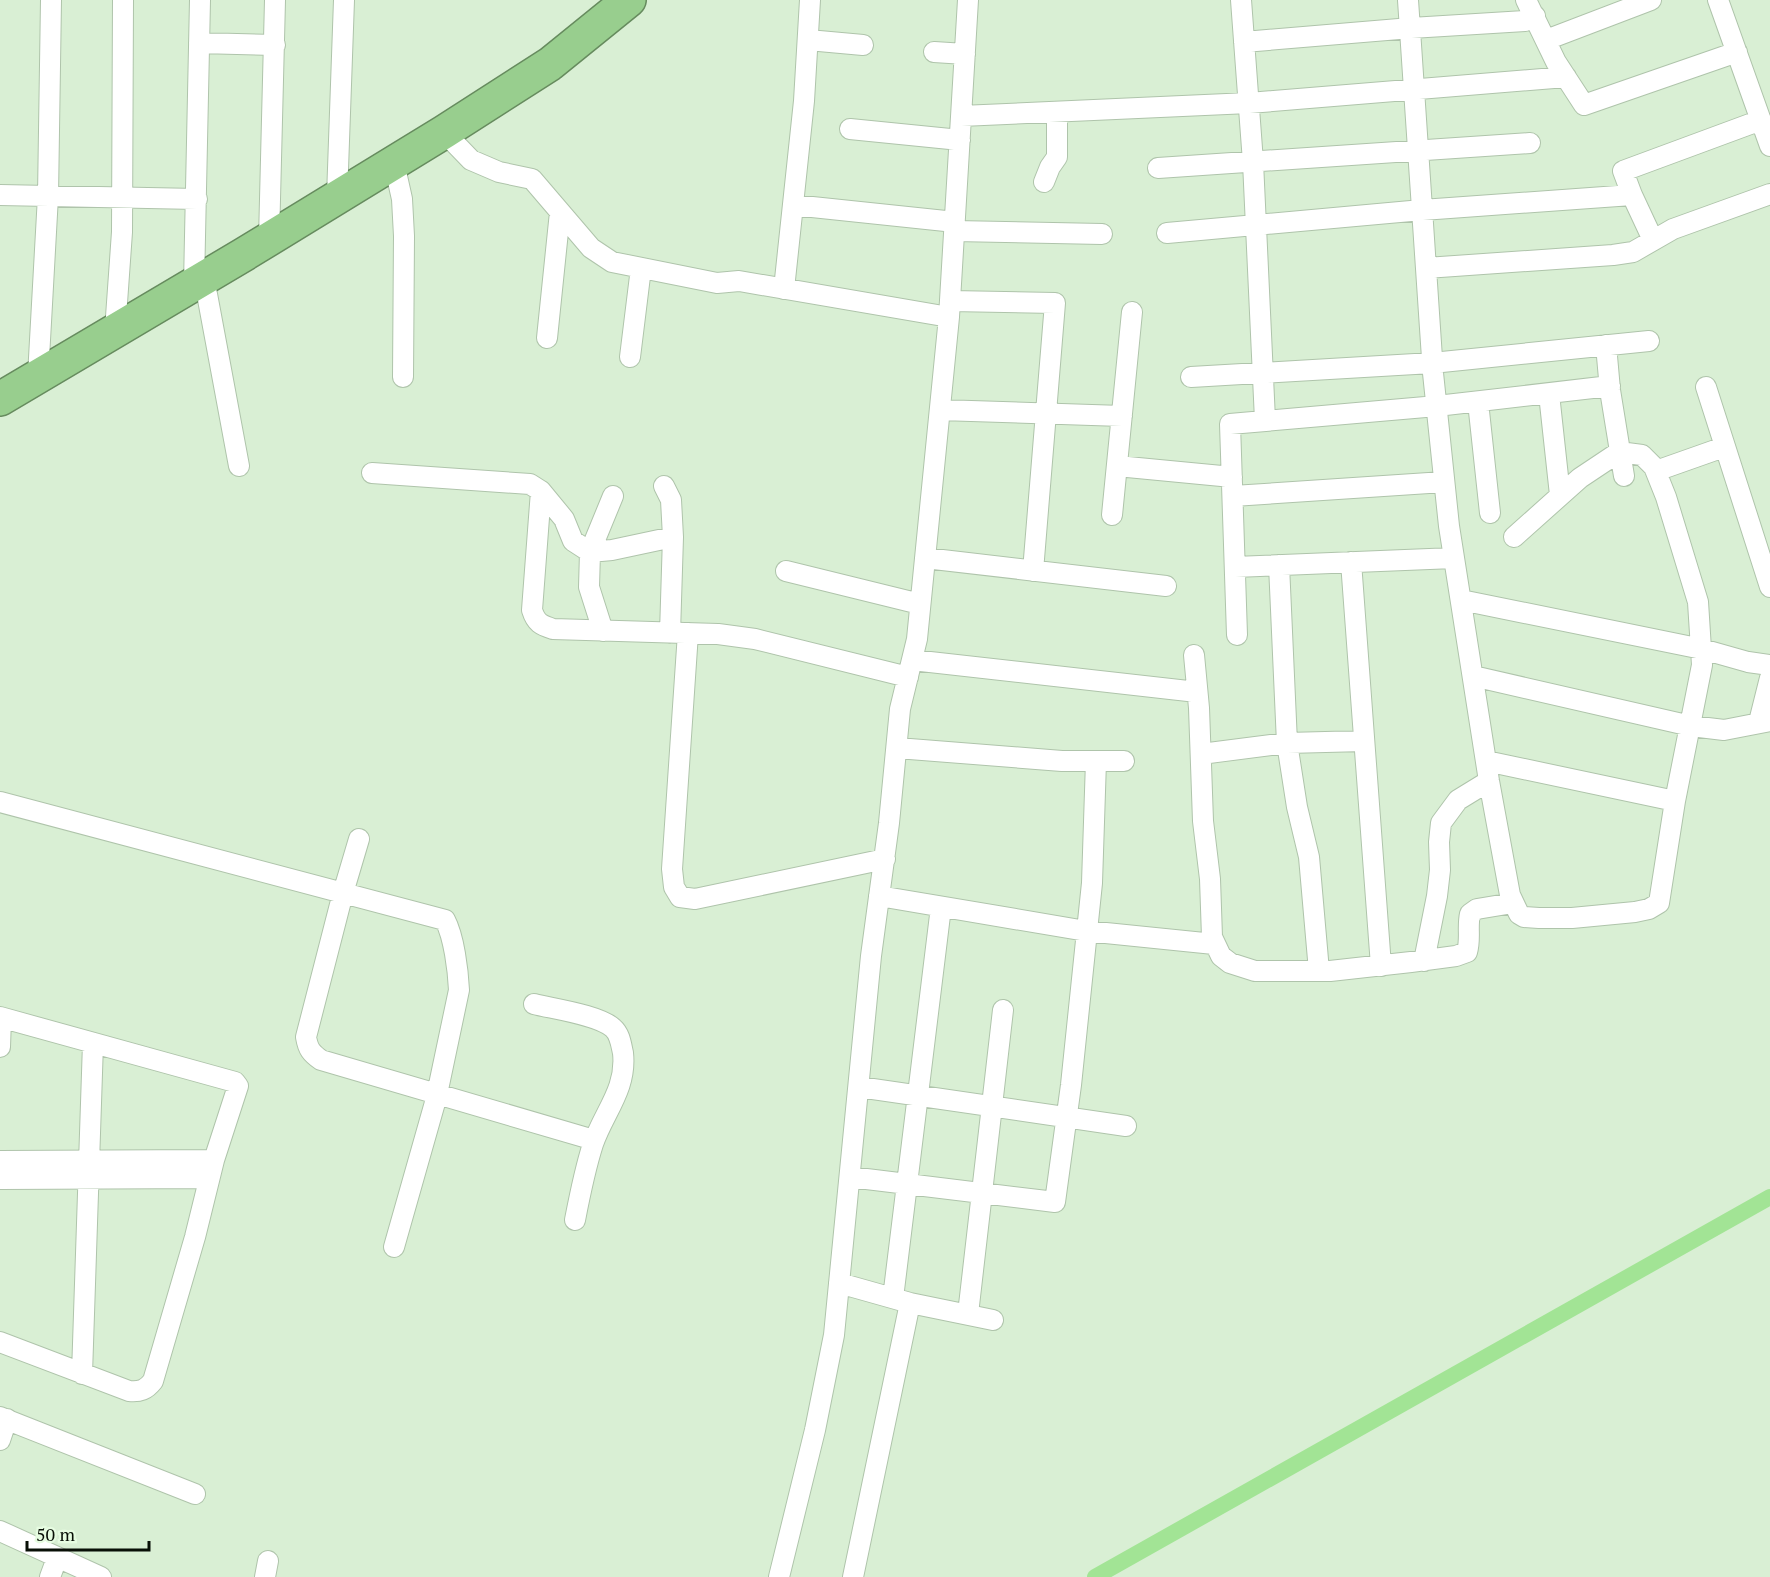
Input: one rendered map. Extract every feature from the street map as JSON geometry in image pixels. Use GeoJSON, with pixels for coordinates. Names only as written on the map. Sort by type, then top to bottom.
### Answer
{"type":"FeatureCollection","features":[{"type":"Feature","properties":{"kind":"highway"},"geometry":{"type":"LineString","coordinates":[[0,399],[444,132],[550,64],[629,0]]}},
{"type":"Feature","properties":{"kind":"street"},"geometry":{"type":"LineString","coordinates":[[38,376],[48,196],[51,0]]}},
{"type":"Feature","properties":{"kind":"street"},"geometry":{"type":"LineString","coordinates":[[115,331],[122,232],[123,0]]}},
{"type":"Feature","properties":{"kind":"street"},"geometry":{"type":"LineString","coordinates":[[200,0],[197,199],[199,281],[239,466]]}},
{"type":"Feature","properties":{"kind":"street"},"geometry":{"type":"LineString","coordinates":[[268,239],[276,0]]}},
{"type":"Feature","properties":{"kind":"street"},"geometry":{"type":"LineString","coordinates":[[337,197],[344,0]]}},
{"type":"Feature","properties":{"kind":"street"},"geometry":{"type":"LineString","coordinates":[[784,289],[804,100],[810,0]]}},
{"type":"Feature","properties":{"kind":"street"},"geometry":{"type":"LineString","coordinates":[[779,1577],[817,1419],[834,1335],[871,956],[885,859],[900,709],[917,639],[921,604],[950,309],[968,0]]}},
{"type":"Feature","properties":{"kind":"street"},"geometry":{"type":"LineString","coordinates":[[1241,0],[1253,162],[1265,420]]}},
{"type":"Feature","properties":{"kind":"street"},"geometry":{"type":"LineString","coordinates":[[1408,0],[1432,363],[1444,482],[1488,771],[1510,895],[1519,914],[1524,917],[1572,918],[1649,909],[1659,903],[1675,801],[1702,665],[1698,602],[1656,471],[1642,455],[1619,452],[1580,478],[1514,537]]}},
{"type":"Feature","properties":{"kind":"street"},"geometry":{"type":"LineString","coordinates":[[1546,40],[1651,0]]}},
{"type":"Feature","properties":{"kind":"street"},"geometry":{"type":"LineString","coordinates":[[1718,0],[1770,146]]}},
{"type":"Feature","properties":{"kind":"street"},"geometry":{"type":"LineString","coordinates":[[1244,42],[1525,21],[1530,8]]}},
{"type":"Feature","properties":{"kind":"street"},"geometry":{"type":"LineString","coordinates":[[1530,8],[1556,62],[1584,105],[1737,52]]}},
{"type":"Feature","properties":{"kind":"street"},"geometry":{"type":"LineString","coordinates":[[808,40],[863,45]]}},
{"type":"Feature","properties":{"kind":"street"},"geometry":{"type":"LineString","coordinates":[[199,43],[275,45]]}},
{"type":"Feature","properties":{"kind":"street"},"geometry":{"type":"LineString","coordinates":[[934,52],[965,54]]}},
{"type":"Feature","properties":{"kind":"street"},"geometry":{"type":"LineString","coordinates":[[961,116],[1249,103],[1566,77]]}},
{"type":"Feature","properties":{"kind":"street"},"geometry":{"type":"LineString","coordinates":[[1044,182],[1050,166],[1057,157],[1057,112]]}},
{"type":"Feature","properties":{"kind":"street"},"geometry":{"type":"LineString","coordinates":[[1653,240],[1623,171],[1761,120]]}},
{"type":"Feature","properties":{"kind":"street"},"geometry":{"type":"LineString","coordinates":[[850,129],[960,140]]}},
{"type":"Feature","properties":{"kind":"street"},"geometry":{"type":"LineString","coordinates":[[444,132],[471,160],[499,172],[532,179],[591,248],[612,262],[717,283],[740,281],[784,289],[950,309],[1055,303],[1033,571]]}},
{"type":"Feature","properties":{"kind":"street"},"geometry":{"type":"LineString","coordinates":[[1158,168],[1530,143]]}},
{"type":"Feature","properties":{"kind":"street"},"geometry":{"type":"LineString","coordinates":[[394,163],[402,199],[405,236],[403,377]]}},
{"type":"Feature","properties":{"kind":"street"},"geometry":{"type":"LineString","coordinates":[[1426,268],[1633,252],[1673,229],[1770,194]]}},
{"type":"Feature","properties":{"kind":"street"},"geometry":{"type":"LineString","coordinates":[[0,195],[197,199]]}},
{"type":"Feature","properties":{"kind":"street"},"geometry":{"type":"LineString","coordinates":[[1167,233],[1422,210],[1632,195]]}},
{"type":"Feature","properties":{"kind":"street"},"geometry":{"type":"LineString","coordinates":[[793,205],[955,227],[1102,234]]}},
{"type":"Feature","properties":{"kind":"street"},"geometry":{"type":"LineString","coordinates":[[547,338],[560,212]]}},
{"type":"Feature","properties":{"kind":"street"},"geometry":{"type":"LineString","coordinates":[[630,357],[640,268]]}},
{"type":"Feature","properties":{"kind":"street"},"geometry":{"type":"LineString","coordinates":[[1113,515],[1132,312]]}},
{"type":"Feature","properties":{"kind":"street"},"geometry":{"type":"LineString","coordinates":[[1191,377],[1432,363],[1649,340]]}},
{"type":"Feature","properties":{"kind":"street"},"geometry":{"type":"LineString","coordinates":[[1606,345],[1623,476]]}},
{"type":"Feature","properties":{"kind":"street"},"geometry":{"type":"LineString","coordinates":[[1237,635],[1230,424],[1478,402],[1610,386]]}},
{"type":"Feature","properties":{"kind":"street"},"geometry":{"type":"LineString","coordinates":[[1706,387],[1770,586]]}},
{"type":"Feature","properties":{"kind":"street"},"geometry":{"type":"LineString","coordinates":[[1549,394],[1560,495]]}},
{"type":"Feature","properties":{"kind":"street"},"geometry":{"type":"LineString","coordinates":[[1478,402],[1490,513]]}},
{"type":"Feature","properties":{"kind":"street"},"geometry":{"type":"LineString","coordinates":[[940,410],[1122,416]]}},
{"type":"Feature","properties":{"kind":"street"},"geometry":{"type":"LineString","coordinates":[[1656,471],[1724,447]]}},
{"type":"Feature","properties":{"kind":"street"},"geometry":{"type":"LineString","coordinates":[[1117,466],[1233,487],[1444,482]]}},
{"type":"Feature","properties":{"kind":"street"},"geometry":{"type":"LineString","coordinates":[[372,473],[530,484],[541,491],[564,519],[573,541],[591,552],[612,550],[673,537]]}},
{"type":"Feature","properties":{"kind":"street"},"geometry":{"type":"LineString","coordinates":[[664,486],[670,500],[679,633],[672,869],[675,887],[680,897],[695,899],[885,859]]}},
{"type":"Feature","properties":{"kind":"street"},"geometry":{"type":"LineString","coordinates":[[541,491],[532,610],[535,621],[553,629],[718,634],[910,668],[1197,692]]}},
{"type":"Feature","properties":{"kind":"street"},"geometry":{"type":"LineString","coordinates":[[603,631],[589,587],[591,552],[613,496]]}},
{"type":"Feature","properties":{"kind":"street"},"geometry":{"type":"LineString","coordinates":[[925,558],[1166,586]]}},
{"type":"Feature","properties":{"kind":"street"},"geometry":{"type":"LineString","coordinates":[[1235,567],[1454,558]]}},
{"type":"Feature","properties":{"kind":"street"},"geometry":{"type":"LineString","coordinates":[[1350,562],[1381,966]]}},
{"type":"Feature","properties":{"kind":"street"},"geometry":{"type":"LineString","coordinates":[[1279,565],[1287,743],[1309,857],[1318,971]]}},
{"type":"Feature","properties":{"kind":"street"},"geometry":{"type":"LineString","coordinates":[[786,571],[921,604]]}},
{"type":"Feature","properties":{"kind":"street"},"geometry":{"type":"LineString","coordinates":[[1461,600],[1770,665]]}},
{"type":"Feature","properties":{"kind":"street"},"geometry":{"type":"LineString","coordinates":[[1194,655],[1212,937],[1221,956],[1230,963],[1256,971],[1318,971],[1381,966],[1456,956],[1467,952],[1470,943],[1468,924],[1470,914],[1477,909],[1513,903]]}},
{"type":"Feature","properties":{"kind":"street"},"geometry":{"type":"LineString","coordinates":[[1473,676],[1691,726],[1724,730],[1764,722],[1770,678]]}},
{"type":"Feature","properties":{"kind":"street"},"geometry":{"type":"LineString","coordinates":[[1201,754],[1287,743],[1364,741]]}},
{"type":"Feature","properties":{"kind":"street"},"geometry":{"type":"LineString","coordinates":[[897,748],[1062,761],[1124,761]]}},
{"type":"Feature","properties":{"kind":"street"},"geometry":{"type":"LineString","coordinates":[[850,1177],[1055,1202],[1067,1117],[1092,883],[1096,761]]}},
{"type":"Feature","properties":{"kind":"street"},"geometry":{"type":"LineString","coordinates":[[1488,771],[1675,801]]}},
{"type":"Feature","properties":{"kind":"street"},"geometry":{"type":"LineString","coordinates":[[1424,960],[1437,896],[1441,823],[1458,800],[1488,771]]}},
{"type":"Feature","properties":{"kind":"street"},"geometry":{"type":"LineString","coordinates":[[0,802],[445,920],[450,930],[459,976],[459,990],[437,1095],[394,1247]]}},
{"type":"Feature","properties":{"kind":"street"},"geometry":{"type":"LineString","coordinates":[[359,839],[306,1036],[311,1053],[321,1060],[594,1140]]}},
{"type":"Feature","properties":{"kind":"street"},"geometry":{"type":"LineString","coordinates":[[879,896],[1086,931],[1214,944]]}},
{"type":"Feature","properties":{"kind":"street"},"geometry":{"type":"LineString","coordinates":[[853,1577],[901,1300],[907,1184],[941,907]]}},
{"type":"Feature","properties":{"kind":"street"},"geometry":{"type":"LineString","coordinates":[[534,1004],[603,1021],[615,1030],[621,1042],[624,1066],[616,1097],[594,1140],[584,1174],[575,1220]]}},
{"type":"Feature","properties":{"kind":"street"},"geometry":{"type":"LineString","coordinates":[[968,1314],[1003,1010]]}},
{"type":"Feature","properties":{"kind":"street"},"geometry":{"type":"LineString","coordinates":[[0,1047],[1,1017],[236,1082],[238,1086],[212,1169],[195,1237],[153,1381],[146,1389],[129,1391],[0,1342]]}},
{"type":"Feature","properties":{"kind":"street"},"geometry":{"type":"LineString","coordinates":[[82,1374],[93,1043]]}},
{"type":"Feature","properties":{"kind":"street"},"geometry":{"type":"LineString","coordinates":[[859,1088],[1126,1126]]}},
{"type":"Feature","properties":{"kind":"street"},"geometry":{"type":"LineString","coordinates":[[0,1161],[89,1169],[212,1169]]}},
{"type":"Feature","properties":{"kind":"street"},"geometry":{"type":"LineString","coordinates":[[0,1179],[89,1169]]}},
{"type":"Feature","properties":{"kind":"street"},"geometry":{"type":"LineString","coordinates":[[839,1283],[901,1300],[993,1320]]}},
{"type":"Feature","properties":{"kind":"street"},"geometry":{"type":"LineString","coordinates":[[0,1440],[3,1418],[195,1494]]}},
{"type":"Feature","properties":{"kind":"street"},"geometry":{"type":"LineString","coordinates":[[0,1531],[101,1577]]}},
{"type":"Feature","properties":{"kind":"street"},"geometry":{"type":"LineString","coordinates":[[50,1577],[57,1558]]}},
{"type":"Feature","properties":{"kind":"waterway"},"geometry":{"type":"LineString","coordinates":[[1095,1577],[1770,1197]]}}]}
